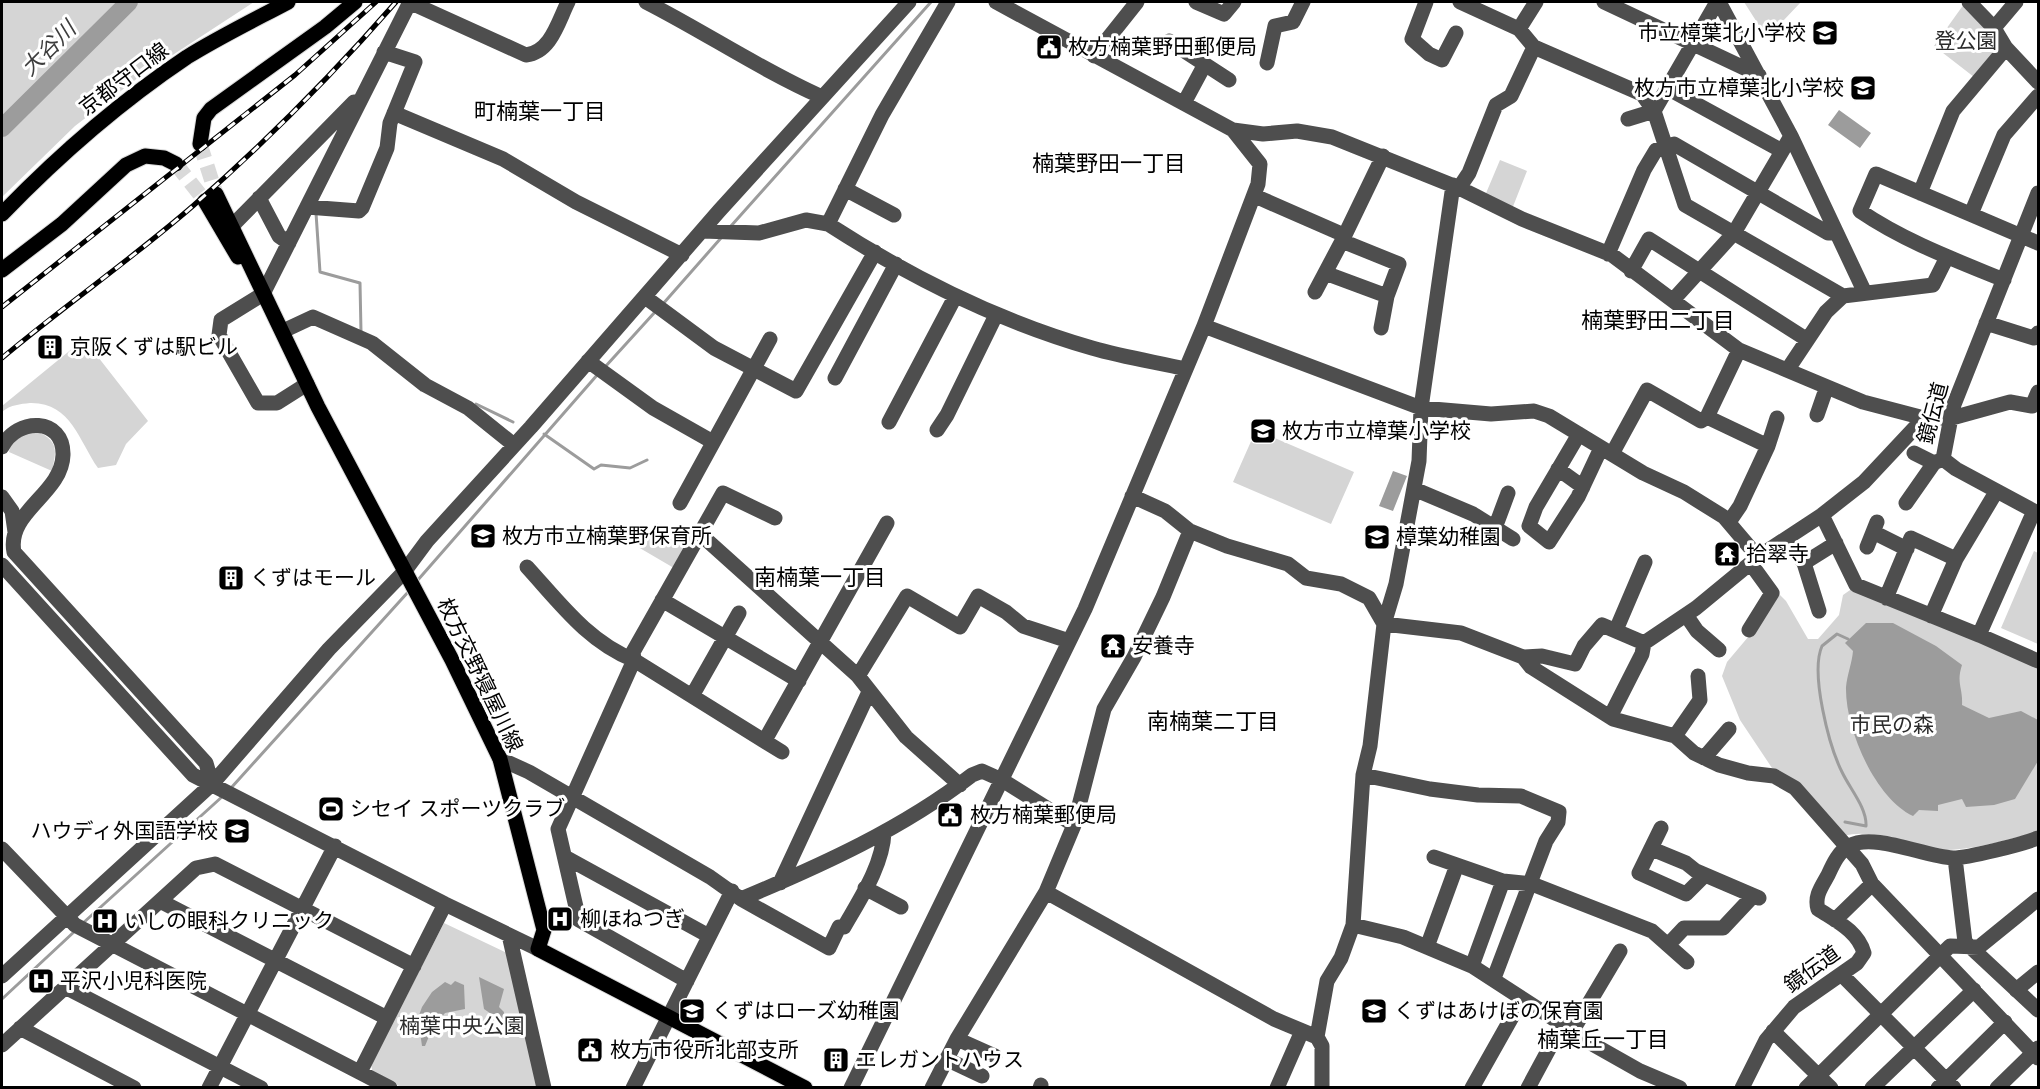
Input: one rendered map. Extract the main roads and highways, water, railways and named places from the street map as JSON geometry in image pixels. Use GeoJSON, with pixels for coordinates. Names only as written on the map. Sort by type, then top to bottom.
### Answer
{"type":"FeatureCollection","features":[{"type":"Feature","properties":{"kind":"main road","name":"京都守口線"},"geometry":{"type":"LineString","coordinates":[[2,213],[66,150],[188,57],[288,2]]}},
{"type":"Feature","properties":{"kind":"main road"},"geometry":{"type":"LineString","coordinates":[[337,18],[342,2]]}},
{"type":"Feature","properties":{"kind":"main road"},"geometry":{"type":"LineString","coordinates":[[200,144],[204,118],[211,109],[337,18],[354,2]]}},
{"type":"Feature","properties":{"kind":"main road"},"geometry":{"type":"LineString","coordinates":[[5,266],[62,224],[126,165],[145,156],[164,158],[176,164]]}},
{"type":"Feature","properties":{"kind":"main road","name":"枚方交野寝屋川線"},"geometry":{"type":"LineString","coordinates":[[263,294],[225,237],[211,197],[232,226],[307,384],[452,660],[500,759],[544,930],[538,949],[805,1088]]}},
{"type":"Feature","properties":{"kind":"waterway","name":"大谷川"},"geometry":{"type":"LineString","coordinates":[[2,128],[129,2]]}},
{"type":"Feature","properties":{"kind":"waterway"},"geometry":{"type":"LineString","coordinates":[[731,226],[931,2]]}},
{"type":"Feature","properties":{"kind":"waterway"},"geometry":{"type":"LineString","coordinates":[[316,213],[320,272],[360,283],[361,332]]}},
{"type":"Feature","properties":{"kind":"waterway"},"geometry":{"type":"LineString","coordinates":[[662,305],[721,238]]}},
{"type":"Feature","properties":{"kind":"waterway"},"geometry":{"type":"LineString","coordinates":[[605,367],[655,312]]}},
{"type":"Feature","properties":{"kind":"waterway"},"geometry":{"type":"LineString","coordinates":[[417,581],[598,374]]}},
{"type":"Feature","properties":{"kind":"waterway"},"geometry":{"type":"LineString","coordinates":[[476,404],[513,422]]}},
{"type":"Feature","properties":{"kind":"waterway"},"geometry":{"type":"LineString","coordinates":[[544,434],[594,469],[601,465],[630,468],[647,460]]}},
{"type":"Feature","properties":{"kind":"waterway"},"geometry":{"type":"LineString","coordinates":[[231,788],[409,591]]}},
{"type":"Feature","properties":{"kind":"waterway"},"geometry":{"type":"LineString","coordinates":[[1845,822],[1866,826],[1864,812],[1842,772],[1832,745],[1823,709],[1818,673],[1822,646],[1837,634],[1848,639]]}},
{"type":"Feature","properties":{"kind":"waterway"},"geometry":{"type":"LineString","coordinates":[[82,924],[224,795]]}},
{"type":"Feature","properties":{"kind":"waterway"},"geometry":{"type":"LineString","coordinates":[[2,999],[75,931]]}},
{"type":"Feature","properties":{"kind":"tunnel"},"geometry":{"type":"LineString","coordinates":[[200,144],[216,194]]}},
{"type":"Feature","properties":{"kind":"tunnel"},"geometry":{"type":"LineString","coordinates":[[176,164],[205,201]]}},
{"type":"Feature","properties":{"kind":"railway"},"geometry":{"type":"LineString","coordinates":[[2,307],[295,75],[376,2]]}},
{"type":"Feature","properties":{"kind":"railway"},"geometry":{"type":"LineString","coordinates":[[2,358],[147,244],[221,181],[299,106],[396,2]]}},
{"type":"Feature","properties":{"kind":"place","name":"市立樟葉北小学校"},"geometry":{"type":"Point","coordinates":[1825,33]}},
{"type":"Feature","properties":{"kind":"place","name":"枚方楠葉野田郵便局"},"geometry":{"type":"Point","coordinates":[1049,47]}},
{"type":"Feature","properties":{"kind":"place","name":"枚方市立樟葉北小学校"},"geometry":{"type":"Point","coordinates":[1863,88]}},
{"type":"Feature","properties":{"kind":"place","name":"京阪くずは駅ビル"},"geometry":{"type":"Point","coordinates":[50,347]}},
{"type":"Feature","properties":{"kind":"place","name":"枚方市立樟葉小学校"},"geometry":{"type":"Point","coordinates":[1263,431]}},
{"type":"Feature","properties":{"kind":"place","name":"枚方市立楠葉野保育所"},"geometry":{"type":"Point","coordinates":[483,536]}},
{"type":"Feature","properties":{"kind":"place","name":"樟葉幼稚園"},"geometry":{"type":"Point","coordinates":[1377,537]}},
{"type":"Feature","properties":{"kind":"place","name":"拾翠寺"},"geometry":{"type":"Point","coordinates":[1727,554]}},
{"type":"Feature","properties":{"kind":"place","name":"くずはモール"},"geometry":{"type":"Point","coordinates":[231,578]}},
{"type":"Feature","properties":{"kind":"place","name":"安養寺"},"geometry":{"type":"Point","coordinates":[1113,646]}},
{"type":"Feature","properties":{"kind":"place","name":"シセイ スポーツクラブ"},"geometry":{"type":"Point","coordinates":[331,809]}},
{"type":"Feature","properties":{"kind":"place","name":"枚方楠葉郵便局"},"geometry":{"type":"Point","coordinates":[950,815]}},
{"type":"Feature","properties":{"kind":"place","name":"ハウディ外国語学校"},"geometry":{"type":"Point","coordinates":[237,831]}},
{"type":"Feature","properties":{"kind":"place","name":"柳ほねつぎ"},"geometry":{"type":"Point","coordinates":[560,919]}},
{"type":"Feature","properties":{"kind":"place","name":"いしの眼科クリニック"},"geometry":{"type":"Point","coordinates":[105,921]}},
{"type":"Feature","properties":{"kind":"place","name":"平沢小児科医院"},"geometry":{"type":"Point","coordinates":[41,981]}},
{"type":"Feature","properties":{"kind":"place","name":"くずはローズ幼稚園"},"geometry":{"type":"Point","coordinates":[692,1011]}},
{"type":"Feature","properties":{"kind":"place","name":"くずはあけぼの保育園"},"geometry":{"type":"Point","coordinates":[1374,1011]}},
{"type":"Feature","properties":{"kind":"place","name":"枚方市役所北部支所"},"geometry":{"type":"Point","coordinates":[590,1050]}},
{"type":"Feature","properties":{"kind":"place","name":"エレガントハウス"},"geometry":{"type":"Point","coordinates":[836,1060]}},
{"type":"Feature","properties":{"kind":"district","name":"町楠葉一丁目"},"geometry":{"type":"Point","coordinates":[540,111]}},
{"type":"Feature","properties":{"kind":"district","name":"楠葉野田一丁目"},"geometry":{"type":"Point","coordinates":[1109,163]}},
{"type":"Feature","properties":{"kind":"district","name":"楠葉野田二丁目"},"geometry":{"type":"Point","coordinates":[1658,320]}},
{"type":"Feature","properties":{"kind":"district","name":"南楠葉一丁目"},"geometry":{"type":"Point","coordinates":[820,577]}},
{"type":"Feature","properties":{"kind":"district","name":"南楠葉二丁目"},"geometry":{"type":"Point","coordinates":[1213,721]}},
{"type":"Feature","properties":{"kind":"district","name":"楠葉丘一丁目"},"geometry":{"type":"Point","coordinates":[1603,1039]}},
{"type":"Feature","properties":{"kind":"park label","name":"登公園"},"geometry":{"type":"Point","coordinates":[1966,41]}},
{"type":"Feature","properties":{"kind":"park label","name":"市民の森"},"geometry":{"type":"Point","coordinates":[1892,725]}},
{"type":"Feature","properties":{"kind":"park label","name":"楠葉中央公園"},"geometry":{"type":"Point","coordinates":[462,1026]}}]}
